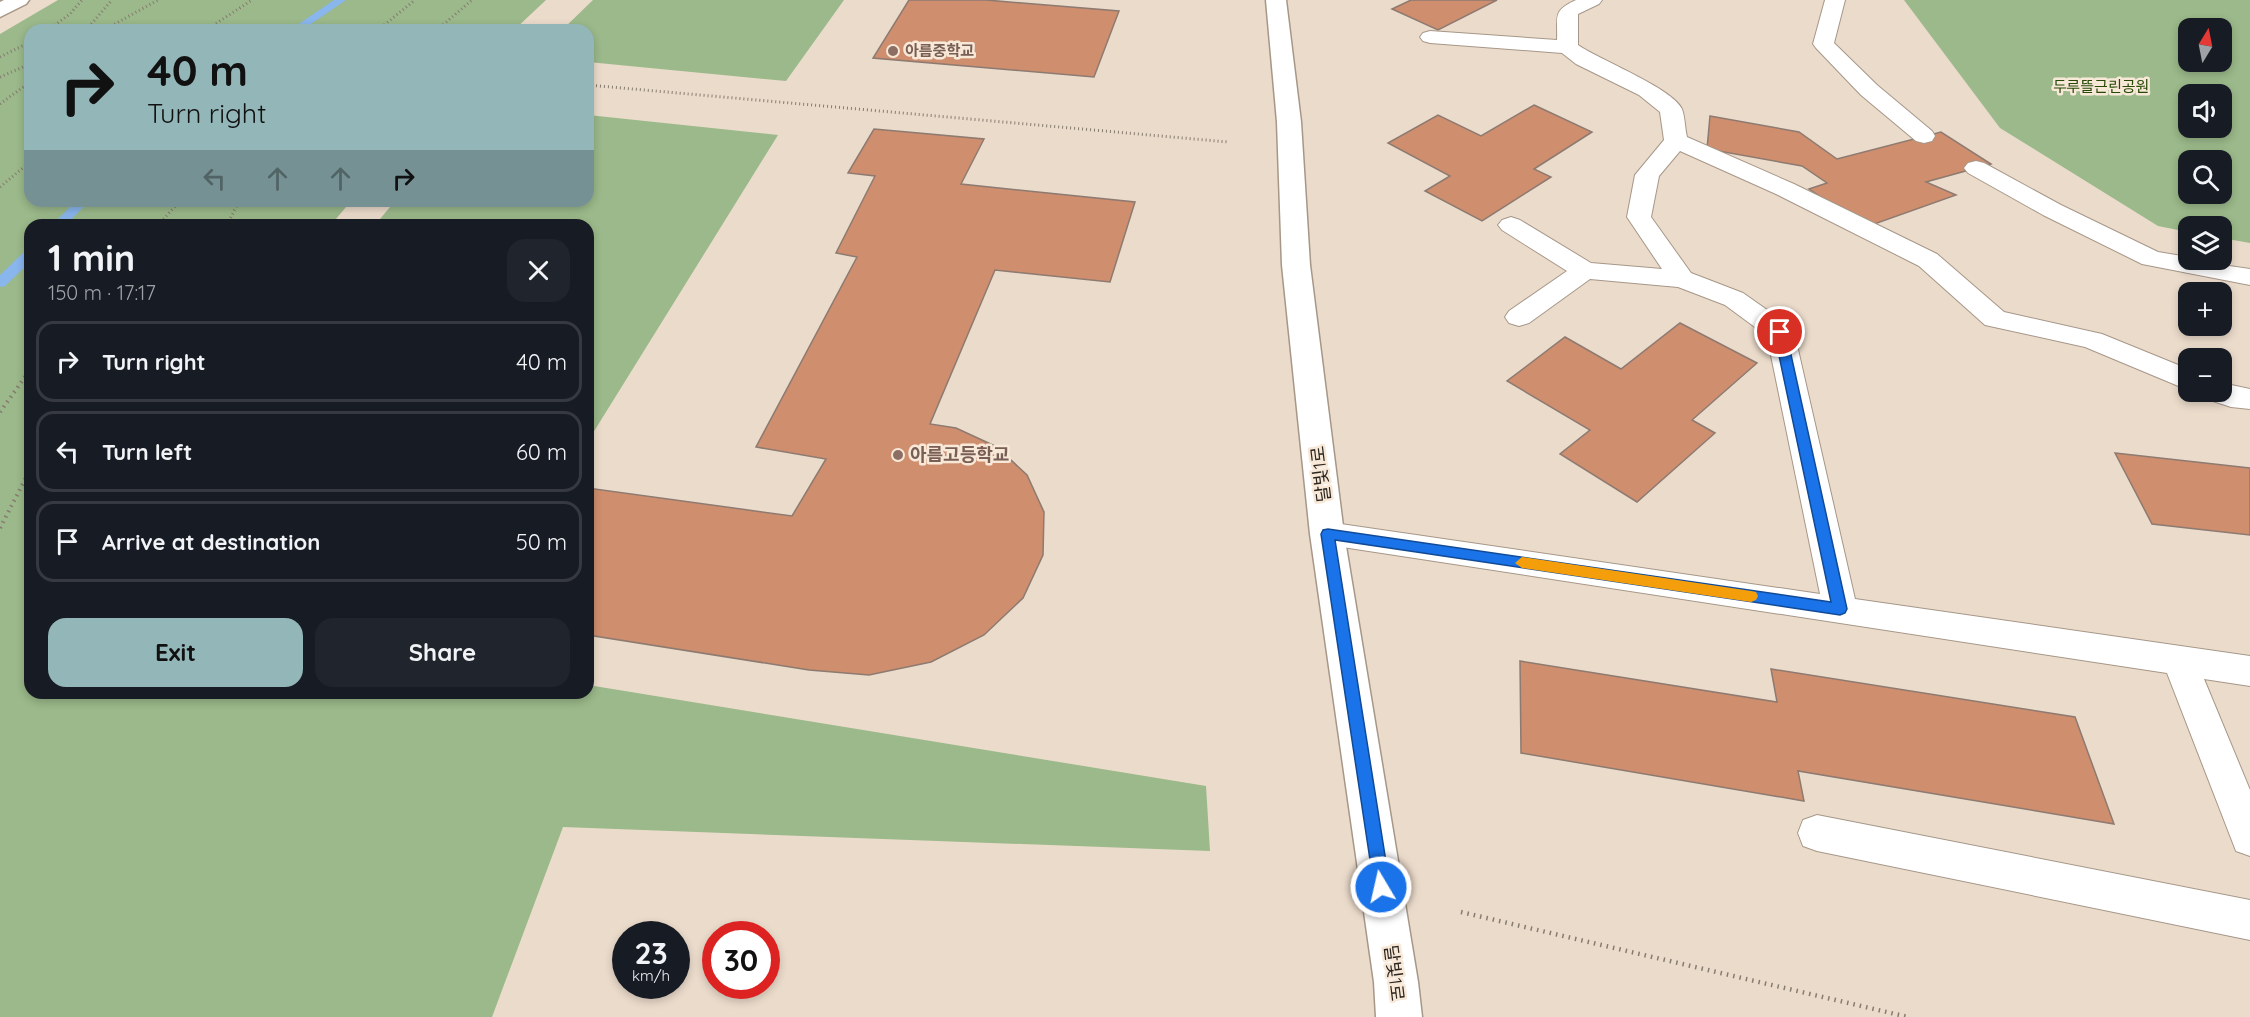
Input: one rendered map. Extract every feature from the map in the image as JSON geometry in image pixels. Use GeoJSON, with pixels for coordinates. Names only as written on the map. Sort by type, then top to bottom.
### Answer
{"type":"FeatureCollection","features":[{"type":"Feature","properties":{"kind":"street"},"geometry":{"type":"LineString","coordinates":[[0,11],[19,0]]}},
{"type":"Feature","properties":{"kind":"street","name":"달빛1로"},"geometry":{"type":"LineString","coordinates":[[1276,0],[1289,122],[1296,266],[1328,534],[1396,982],[1399,1017]]}},
{"type":"Feature","properties":{"kind":"lane"},"geometry":{"type":"LineString","coordinates":[[1567,47],[1568,11],[1592,0]]}},
{"type":"Feature","properties":{"kind":"lane"},"geometry":{"type":"LineString","coordinates":[[1836,0],[1823,44],[1869,90],[1924,136]]}},
{"type":"Feature","properties":{"kind":"lane"},"geometry":{"type":"LineString","coordinates":[[1430,38],[1567,47],[1584,59],[1647,90],[1671,110],[1676,141]]}},
{"type":"Feature","properties":{"kind":"lane"},"geometry":{"type":"LineString","coordinates":[[1676,141],[1647,174],[1639,217],[1682,279]]}},
{"type":"Feature","properties":{"kind":"lane"},"geometry":{"type":"LineString","coordinates":[[1676,141],[1785,189],[1928,260],[1995,319],[2092,340],[2178,376]]}},
{"type":"Feature","properties":{"kind":"lane"},"geometry":{"type":"LineString","coordinates":[[1976,168],[2052,210],[2151,258],[2250,277]]}},
{"type":"Feature","properties":{"kind":"lane"},"geometry":{"type":"LineString","coordinates":[[1511,225],[1585,271],[1682,279],[1734,299],[1780,332],[1840,609]]}},
{"type":"Feature","properties":{"kind":"lane"},"geometry":{"type":"LineString","coordinates":[[1519,317],[1585,271]]}},
{"type":"Feature","properties":{"kind":"lane"},"geometry":{"type":"LineString","coordinates":[[2232,397],[2250,399]]}},
{"type":"Feature","properties":{"kind":"lane"},"geometry":{"type":"LineString","coordinates":[[1328,534],[2250,671]]}},
{"type":"Feature","properties":{"kind":"lane"},"geometry":{"type":"LineString","coordinates":[[2178,660],[2250,838]]}},
{"type":"Feature","properties":{"kind":"lane"},"geometry":{"type":"LineString","coordinates":[[1817,833],[2250,920]]}},
{"type":"Feature","properties":{"kind":"path"},"geometry":{"type":"LineString","coordinates":[[56,24],[70,14],[82,0]]}},
{"type":"Feature","properties":{"kind":"path"},"geometry":{"type":"LineString","coordinates":[[92,24],[112,0]]}},
{"type":"Feature","properties":{"kind":"path"},"geometry":{"type":"LineString","coordinates":[[115,24],[158,0]]}},
{"type":"Feature","properties":{"kind":"path"},"geometry":{"type":"LineString","coordinates":[[215,24],[252,0]]}},
{"type":"Feature","properties":{"kind":"path"},"geometry":{"type":"LineString","coordinates":[[385,24],[415,0]]}},
{"type":"Feature","properties":{"kind":"path"},"geometry":{"type":"LineString","coordinates":[[444,24],[472,0]]}},
{"type":"Feature","properties":{"kind":"path"},"geometry":{"type":"LineString","coordinates":[[0,57],[24,45]]}},
{"type":"Feature","properties":{"kind":"path"},"geometry":{"type":"LineString","coordinates":[[0,77],[24,67]]}},
{"type":"Feature","properties":{"kind":"path"},"geometry":{"type":"LineString","coordinates":[[0,104],[24,86]]}},
{"type":"Feature","properties":{"kind":"path"},"geometry":{"type":"LineString","coordinates":[[594,86],[1228,142]]}},
{"type":"Feature","properties":{"kind":"path"},"geometry":{"type":"LineString","coordinates":[[0,187],[24,167]]}},
{"type":"Feature","properties":{"kind":"path"},"geometry":{"type":"LineString","coordinates":[[164,219],[174,207]]}},
{"type":"Feature","properties":{"kind":"path"},"geometry":{"type":"LineString","coordinates":[[0,412],[24,378]]}},
{"type":"Feature","properties":{"kind":"path"},"geometry":{"type":"LineString","coordinates":[[0,528],[24,482]]}},
{"type":"Feature","properties":{"kind":"path"},"geometry":{"type":"LineString","coordinates":[[1461,912],[1908,1017]]}},
{"type":"Feature","properties":{"kind":"green space"},"geometry":{"type":"Polygon","coordinates":[[[58,0],[546,0],[520,24],[24,24],[24,207],[346,207],[336,219],[24,219],[24,699],[594,699],[594,686],[1206,786],[1210,851],[563,827],[492,1017],[0,1017],[0,34],[58,0]]]}},
{"type":"Feature","properties":{"kind":"green space"},"geometry":{"type":"Polygon","coordinates":[[[593,0],[844,0],[786,81],[594,63],[594,24],[568,24],[593,0]]]}},
{"type":"Feature","properties":{"kind":"green space","name":"두루뜰근린공원"},"geometry":{"type":"Polygon","coordinates":[[[1904,0],[2250,0],[2250,243],[2232,240],[2232,216],[2178,216],[2178,230],[2158,226],[2000,128],[1904,0]]]}},
{"type":"Feature","properties":{"kind":"green space"},"geometry":{"type":"Polygon","coordinates":[[[594,116],[778,135],[594,431],[594,219],[380,219],[390,207],[594,207],[594,116]]]}},
{"type":"Feature","properties":{"kind":"building"},"geometry":{"type":"Polygon","coordinates":[[[909,0],[986,0],[1119,11],[1094,77],[873,58],[909,0]]]}},
{"type":"Feature","properties":{"kind":"building"},"geometry":{"type":"Polygon","coordinates":[[[1411,0],[1497,0],[1438,30],[1392,9],[1411,0]]]}},
{"type":"Feature","properties":{"kind":"building"},"geometry":{"type":"Polygon","coordinates":[[[1534,105],[1592,132],[1534,169],[1551,177],[1482,221],[1425,191],[1450,176],[1388,143],[1438,115],[1481,136],[1534,105]]]}},
{"type":"Feature","properties":{"kind":"building"},"geometry":{"type":"Polygon","coordinates":[[[1710,116],[1799,132],[1837,159],[1941,132],[1991,164],[1926,182],[1956,195],[1866,227],[1809,189],[1827,183],[1802,166],[1707,149],[1710,116]]]}},
{"type":"Feature","properties":{"kind":"building"},"geometry":{"type":"Polygon","coordinates":[[[874,129],[984,139],[961,184],[1135,202],[1110,282],[995,270],[930,424],[956,428],[997,447],[1027,475],[1044,512],[1043,555],[1023,598],[984,635],[931,662],[869,675],[809,670],[594,636],[594,489],[792,516],[826,459],[756,447],[857,257],[836,253],[875,176],[848,173],[874,129]]]}},
{"type":"Feature","properties":{"kind":"building"},"geometry":{"type":"Polygon","coordinates":[[[1680,323],[1757,363],[1692,420],[1715,433],[1637,502],[1560,454],[1590,430],[1507,381],[1565,337],[1621,369],[1680,323]]]}},
{"type":"Feature","properties":{"kind":"building"},"geometry":{"type":"Polygon","coordinates":[[[2115,453],[2250,468],[2250,535],[2152,524],[2115,453]]]}},
{"type":"Feature","properties":{"kind":"building"},"geometry":{"type":"Polygon","coordinates":[[[1520,661],[1777,702],[1771,669],[2075,717],[2114,824],[1798,771],[1804,801],[1521,753],[1520,661]]]}},
{"type":"Feature","properties":{"kind":"waterway"},"geometry":{"type":"LineString","coordinates":[[304,24],[341,0]]}},
{"type":"Feature","properties":{"kind":"waterway"},"geometry":{"type":"LineString","coordinates":[[65,219],[77,207]]}},
{"type":"Feature","properties":{"kind":"waterway"},"geometry":{"type":"LineString","coordinates":[[0,283],[24,260]]}},
{"type":"Feature","properties":{"kind":"slow traffic"},"geometry":{"type":"LineString","coordinates":[[1522,563],[1751,596]]}},
{"type":"Feature","properties":{"kind":"place","name":"아름중학교"},"geometry":{"type":"Point","coordinates":[893,51]}},
{"type":"Feature","properties":{"kind":"place","name":"아름고등학교"},"geometry":{"type":"Point","coordinates":[898,455]}},
{"type":"Feature","properties":{"kind":"route"},"geometry":{"type":"LineString","coordinates":[[1381,887],[1328,534],[1840,609],[1780,332]]}}]}
